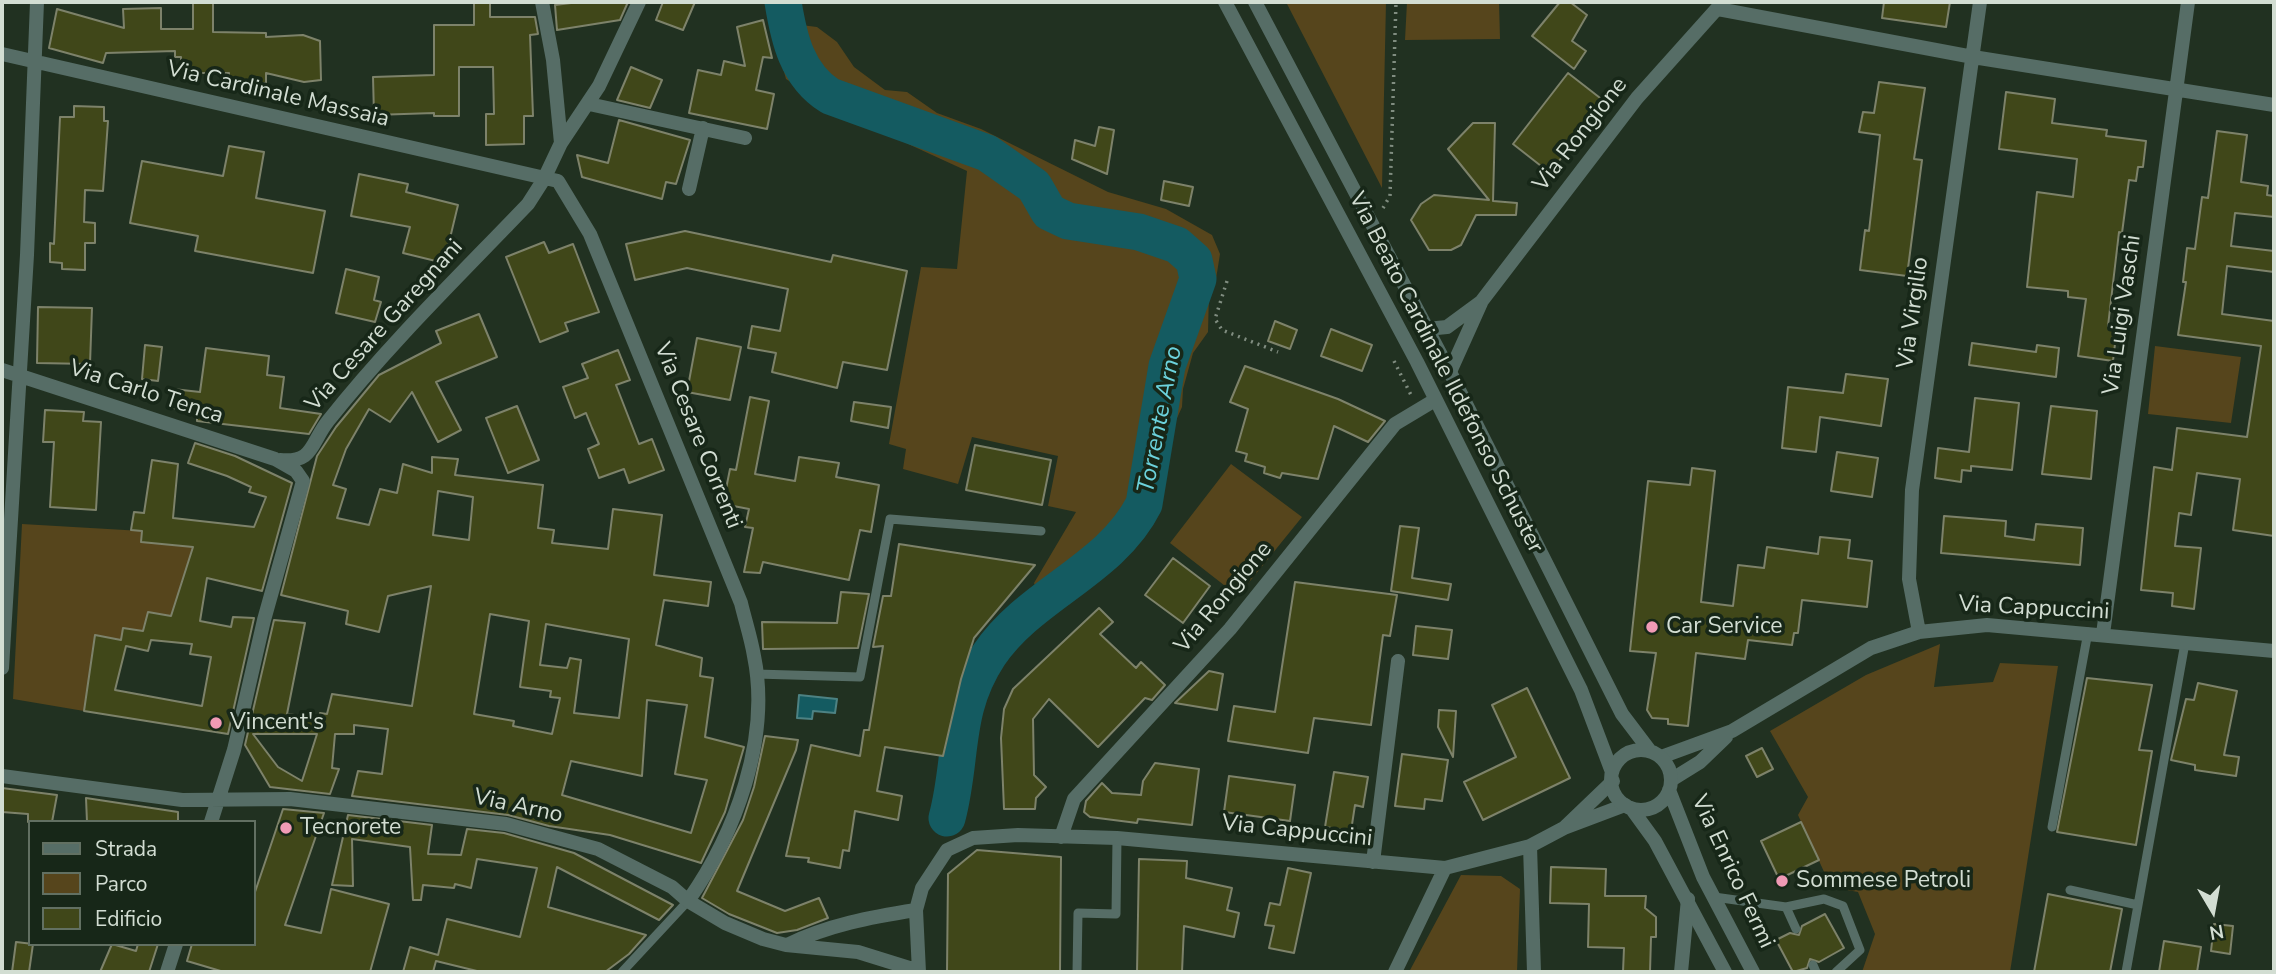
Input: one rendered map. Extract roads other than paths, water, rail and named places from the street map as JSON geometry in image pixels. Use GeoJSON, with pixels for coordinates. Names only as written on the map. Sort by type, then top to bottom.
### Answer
{"type":"FeatureCollection","features":[{"type":"Feature","properties":{"kind":"street"},"geometry":{"type":"LineString","coordinates":[[2,668],[21,376],[37,2]]}},
{"type":"Feature","properties":{"kind":"street"},"geometry":{"type":"LineString","coordinates":[[542,2],[553,60],[561,143]]}},
{"type":"Feature","properties":{"kind":"street"},"geometry":{"type":"LineString","coordinates":[[544,179],[561,143],[589,104],[639,2]]}},
{"type":"Feature","properties":{"kind":"street","name":"Via Beato Cardinale Ildefonso Schuster"},"geometry":{"type":"LineString","coordinates":[[1226,2],[1435,400],[1581,690],[1612,776]]}},
{"type":"Feature","properties":{"kind":"street","name":"Via Beato Cardinale Ildefonso Schuster"},"geometry":{"type":"LineString","coordinates":[[1255,2],[1450,372],[1622,713],[1656,754]]}},
{"type":"Feature","properties":{"kind":"street","name":"Via Virgilio"},"geometry":{"type":"LineString","coordinates":[[1919,632],[1909,579],[1912,490],[1980,2]]}},
{"type":"Feature","properties":{"kind":"street","name":"Via Luigi Vaschi"},"geometry":{"type":"LineString","coordinates":[[2095,633],[2188,2]]}},
{"type":"Feature","properties":{"kind":"street"},"geometry":{"type":"LineString","coordinates":[[1721,5],[1973,57],[2274,105]]}},
{"type":"Feature","properties":{"kind":"street","name":"Via Rongione"},"geometry":{"type":"LineString","coordinates":[[1450,372],[1481,302],[1637,99],[1721,5]]}},
{"type":"Feature","properties":{"kind":"street","name":"Via Cardinale Massaia"},"geometry":{"type":"LineString","coordinates":[[2,54],[544,179]]}},
{"type":"Feature","properties":{"kind":"street"},"geometry":{"type":"LineString","coordinates":[[589,104],[745,138]]}},
{"type":"Feature","properties":{"kind":"street"},"geometry":{"type":"LineString","coordinates":[[689,188],[703,128]]}},
{"type":"Feature","properties":{"kind":"street","name":"Via Cesare Garegnani"},"geometry":{"type":"LineString","coordinates":[[275,459],[297,461],[307,456],[322,429],[356,385],[528,204],[544,179]]}},
{"type":"Feature","properties":{"kind":"street","name":"Via Cesare Correnti"},"geometry":{"type":"LineString","coordinates":[[544,179],[558,181],[590,234],[741,603],[755,657],[757,706],[751,763],[710,869],[688,901]]}},
{"type":"Feature","properties":{"kind":"street","name":"Via Rongione"},"geometry":{"type":"LineString","coordinates":[[1427,329],[1447,327],[1481,302]]}},
{"type":"Feature","properties":{"kind":"street","name":"Via Carlo Tenca"},"geometry":{"type":"LineString","coordinates":[[2,370],[275,459]]}},
{"type":"Feature","properties":{"kind":"street","name":"Via Rongione"},"geometry":{"type":"LineString","coordinates":[[1061,837],[1074,799],[1230,629],[1395,424],[1435,400]]}},
{"type":"Feature","properties":{"kind":"street"},"geometry":{"type":"LineString","coordinates":[[212,820],[234,750],[264,620],[302,492],[303,481],[296,471],[275,459]]}},
{"type":"Feature","properties":{"kind":"street","name":"Via Cappuccini"},"geometry":{"type":"LineString","coordinates":[[1670,785],[1700,762],[1732,731],[1871,648],[1919,632],[1987,625],[2274,651]]}},
{"type":"Feature","properties":{"kind":"street"},"geometry":{"type":"LineString","coordinates":[[1373,862],[1398,661]]}},
{"type":"Feature","properties":{"kind":"street","name":"Via Cappuccini"},"geometry":{"type":"LineString","coordinates":[[1656,754],[1732,731]]}},
{"type":"Feature","properties":{"kind":"street"},"geometry":{"type":"LineString","coordinates":[[1628,806],[1641,810],[1654,807],[1670,785],[1668,766],[1656,754],[1627,753],[1612,776],[1615,794],[1628,806],[1655,841],[1725,972]]}},
{"type":"Feature","properties":{"kind":"street","name":"Via Arno"},"geometry":{"type":"LineString","coordinates":[[2,776],[158,796],[217,801],[290,799],[506,824],[598,849],[672,887],[688,901],[724,923],[786,945],[858,952],[919,971]]}},
{"type":"Feature","properties":{"kind":"street","name":"Via Cappuccini"},"geometry":{"type":"LineString","coordinates":[[1564,828],[1612,776]]}},
{"type":"Feature","properties":{"kind":"street","name":"Via Enrico Fermi"},"geometry":{"type":"LineString","coordinates":[[1670,785],[1714,897],[1753,972]]}},
{"type":"Feature","properties":{"kind":"street","name":"Via Cappuccini"},"geometry":{"type":"LineString","coordinates":[[916,910],[922,888],[947,850],[973,838],[1018,835],[1117,838],[1445,868],[1530,846],[1564,828],[1628,806]]}},
{"type":"Feature","properties":{"kind":"street"},"geometry":{"type":"LineString","coordinates":[[1530,846],[1534,972]]}},
{"type":"Feature","properties":{"kind":"street"},"geometry":{"type":"LineString","coordinates":[[1395,972],[1445,868]]}},
{"type":"Feature","properties":{"kind":"street"},"geometry":{"type":"LineString","coordinates":[[1681,972],[1688,899]]}},
{"type":"Feature","properties":{"kind":"street"},"geometry":{"type":"LineString","coordinates":[[786,945],[809,934],[858,919],[916,910],[919,971]]}},
{"type":"Feature","properties":{"kind":"street"},"geometry":{"type":"LineString","coordinates":[[167,972],[175,946]]}},
{"type":"Feature","properties":{"kind":"lane"},"geometry":{"type":"LineString","coordinates":[[756,674],[860,677],[890,519],[1041,531]]}},
{"type":"Feature","properties":{"kind":"lane"},"geometry":{"type":"LineString","coordinates":[[2052,827],[2095,633]]}},
{"type":"Feature","properties":{"kind":"lane"},"geometry":{"type":"LineString","coordinates":[[2126,972],[2185,643]]}},
{"type":"Feature","properties":{"kind":"lane"},"geometry":{"type":"LineString","coordinates":[[1077,972],[1078,913],[1116,914],[1117,838]]}},
{"type":"Feature","properties":{"kind":"lane"},"geometry":{"type":"LineString","coordinates":[[2070,890],[2138,905]]}},
{"type":"Feature","properties":{"kind":"lane"},"geometry":{"type":"LineString","coordinates":[[1714,897],[1786,907],[1824,899],[1843,906],[1860,950],[1836,972]]}},
{"type":"Feature","properties":{"kind":"lane"},"geometry":{"type":"LineString","coordinates":[[622,972],[688,901]]}},
{"type":"Feature","properties":{"kind":"lane"},"geometry":{"type":"LineString","coordinates":[[1786,907],[1796,929]]}},
{"type":"Feature","properties":{"kind":"water"},"geometry":{"type":"Polygon","coordinates":[[[799,695],[837,699],[835,713],[813,711],[812,719],[797,718],[799,695]]]}},
{"type":"Feature","properties":{"kind":"waterway","name":"Torrente Arno"},"geometry":{"type":"LineString","coordinates":[[783,2],[796,55],[810,78],[830,96],[987,153],[1034,186],[1049,212],[1068,221],[1139,232],[1177,245],[1194,260],[1198,279],[1167,366],[1144,504],[1130,527],[1112,547],[1026,615],[989,655],[977,676],[964,715],[947,818]]}},
{"type":"Feature","properties":{"kind":"place","name":"Car Service"},"geometry":{"type":"Point","coordinates":[1652,627]}},
{"type":"Feature","properties":{"kind":"place","name":"Vincent's"},"geometry":{"type":"Point","coordinates":[216,723]}},
{"type":"Feature","properties":{"kind":"place","name":"Tecnorete"},"geometry":{"type":"Point","coordinates":[286,828]}},
{"type":"Feature","properties":{"kind":"place","name":"Sommese Petroli"},"geometry":{"type":"Point","coordinates":[1782,881]}}]}
